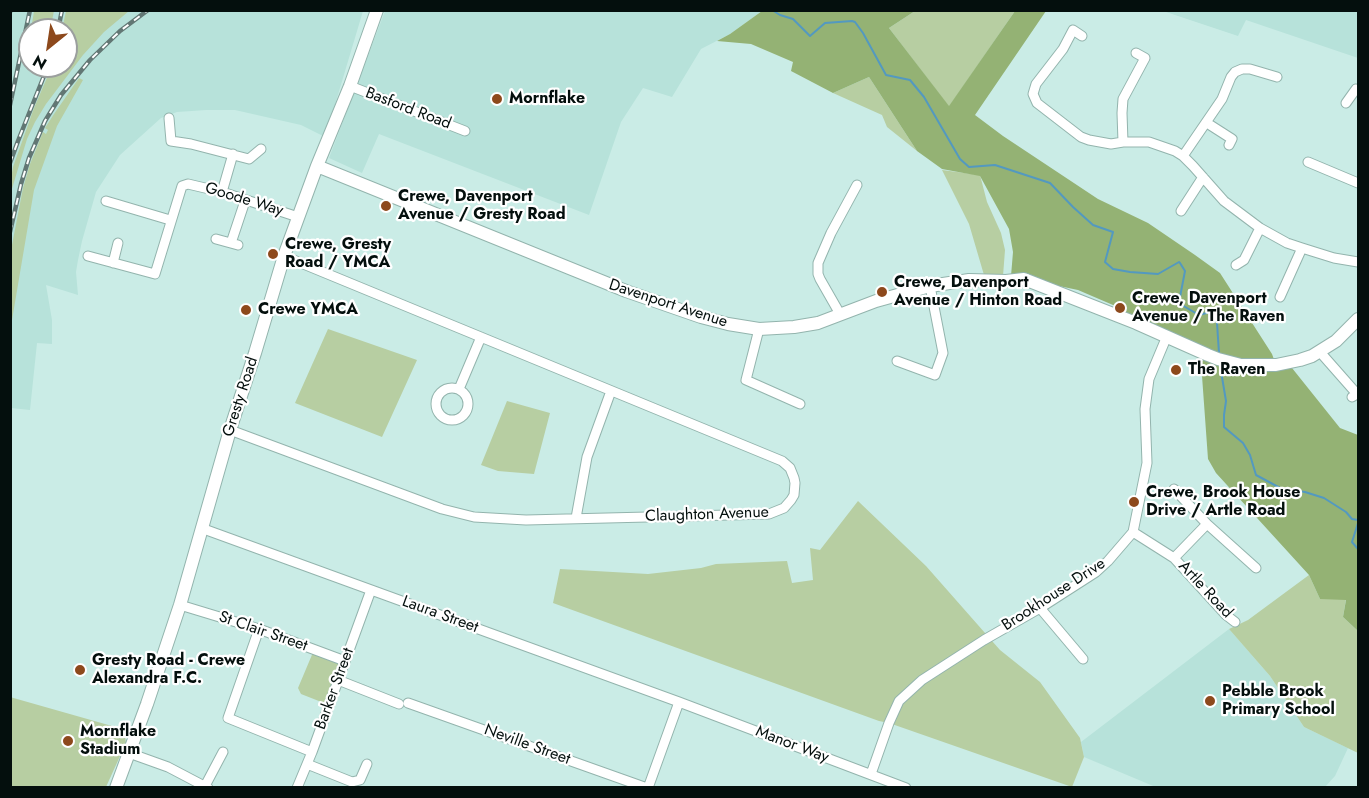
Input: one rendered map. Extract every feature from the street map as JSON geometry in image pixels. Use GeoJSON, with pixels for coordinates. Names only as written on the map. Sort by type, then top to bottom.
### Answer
{"type":"FeatureCollection","features":[{"type":"Feature","properties":{"kind":"street","name":"Gresty Road"},"geometry":{"type":"LineString","coordinates":[[116,788],[180,605],[230,430],[284,255],[377,10]]}},
{"type":"Feature","properties":{"kind":"street"},"geometry":{"type":"LineString","coordinates":[[1082,36],[1069,27],[1063,49],[1034,87],[1035,100],[1081,137],[1104,143],[1141,141],[1166,147],[1183,156],[1224,201],[1260,228],[1302,248],[1334,258],[1359,262]]}},
{"type":"Feature","properties":{"kind":"street"},"geometry":{"type":"LineString","coordinates":[[1123,142],[1123,99],[1144,58]]}},
{"type":"Feature","properties":{"kind":"street"},"geometry":{"type":"LineString","coordinates":[[1183,156],[1222,99],[1235,72],[1250,69],[1277,76]]}},
{"type":"Feature","properties":{"kind":"street","name":"Basford Road"},"geometry":{"type":"LineString","coordinates":[[350,86],[465,131]]}},
{"type":"Feature","properties":{"kind":"street"},"geometry":{"type":"LineString","coordinates":[[169,118],[171,141],[249,159],[261,149]]}},
{"type":"Feature","properties":{"kind":"street"},"geometry":{"type":"LineString","coordinates":[[1207,123],[1232,139]]}},
{"type":"Feature","properties":{"kind":"street"},"geometry":{"type":"LineString","coordinates":[[222,192],[232,154]]}},
{"type":"Feature","properties":{"kind":"street"},"geometry":{"type":"LineString","coordinates":[[1308,162],[1359,183]]}},
{"type":"Feature","properties":{"kind":"street","name":"Davenport Avenue"},"geometry":{"type":"LineString","coordinates":[[317,166],[626,291],[701,317],[759,329],[818,323],[876,301],[930,286],[969,280],[1024,279],[1167,336],[1218,359],[1241,365],[1276,365],[1300,360],[1320,352],[1336,341],[1359,319]]}},
{"type":"Feature","properties":{"kind":"street"},"geometry":{"type":"LineString","coordinates":[[1180,211],[1203,177]]}},
{"type":"Feature","properties":{"kind":"street","name":"Goode Way"},"geometry":{"type":"LineString","coordinates":[[88,256],[155,274],[182,186],[188,184],[222,192],[298,217]]}},
{"type":"Feature","properties":{"kind":"street"},"geometry":{"type":"LineString","coordinates":[[840,314],[820,279],[818,263],[857,185]]}},
{"type":"Feature","properties":{"kind":"street"},"geometry":{"type":"LineString","coordinates":[[106,201],[170,220]]}},
{"type":"Feature","properties":{"kind":"street"},"geometry":{"type":"LineString","coordinates":[[216,239],[234,244],[245,201]]}},
{"type":"Feature","properties":{"kind":"street"},"geometry":{"type":"LineString","coordinates":[[1244,263],[1260,228]]}},
{"type":"Feature","properties":{"kind":"street"},"geometry":{"type":"LineString","coordinates":[[113,263],[118,243]]}},
{"type":"Feature","properties":{"kind":"street"},"geometry":{"type":"LineString","coordinates":[[1280,297],[1302,248]]}},
{"type":"Feature","properties":{"kind":"street","name":"Claughton Avenue"},"geometry":{"type":"LineString","coordinates":[[230,430],[442,509],[474,517],[526,520],[769,514],[788,505],[794,495],[795,483],[792,473],[782,461],[284,255]]}},
{"type":"Feature","properties":{"kind":"street"},"geometry":{"type":"LineString","coordinates":[[897,361],[935,375],[943,353],[930,286]]}},
{"type":"Feature","properties":{"kind":"street"},"geometry":{"type":"LineString","coordinates":[[759,329],[746,380],[800,404]]}},
{"type":"Feature","properties":{"kind":"street","name":"Brookhouse Drive"},"geometry":{"type":"LineString","coordinates":[[871,774],[899,701],[931,674],[1096,572],[1133,532],[1147,463],[1145,410],[1149,379],[1167,336]]}},
{"type":"Feature","properties":{"kind":"street"},"geometry":{"type":"LineString","coordinates":[[459,389],[481,337]]}},
{"type":"Feature","properties":{"kind":"street"},"geometry":{"type":"LineString","coordinates":[[1320,352],[1356,395]]}},
{"type":"Feature","properties":{"kind":"street"},"geometry":{"type":"LineString","coordinates":[[576,518],[587,457],[611,391]]}},
{"type":"Feature","properties":{"kind":"street"},"geometry":{"type":"LineString","coordinates":[[1174,489],[1207,524],[1256,568]]}},
{"type":"Feature","properties":{"kind":"street","name":"Artle Road"},"geometry":{"type":"LineString","coordinates":[[1174,558],[1207,524]]}},
{"type":"Feature","properties":{"kind":"street","name":"Laura Street"},"geometry":{"type":"LineString","coordinates":[[201,528],[679,702]]}},
{"type":"Feature","properties":{"kind":"street","name":"Artle Road"},"geometry":{"type":"LineString","coordinates":[[1133,532],[1174,558],[1235,622]]}},
{"type":"Feature","properties":{"kind":"street","name":"Barker Street"},"geometry":{"type":"LineString","coordinates":[[297,788],[370,590]]}},
{"type":"Feature","properties":{"kind":"street","name":"St Clair Street"},"geometry":{"type":"LineString","coordinates":[[180,605],[259,629],[345,661]]}},
{"type":"Feature","properties":{"kind":"street"},"geometry":{"type":"LineString","coordinates":[[1040,608],[1083,659]]}},
{"type":"Feature","properties":{"kind":"street"},"geometry":{"type":"LineString","coordinates":[[259,629],[228,718],[312,752]]}},
{"type":"Feature","properties":{"kind":"street","name":"Neville Street"},"geometry":{"type":"LineString","coordinates":[[338,680],[647,788]]}},
{"type":"Feature","properties":{"kind":"street"},"geometry":{"type":"LineString","coordinates":[[647,788],[679,702]]}},
{"type":"Feature","properties":{"kind":"street","name":"Manor Way"},"geometry":{"type":"LineString","coordinates":[[679,702],[900,786]]}},
{"type":"Feature","properties":{"kind":"street"},"geometry":{"type":"LineString","coordinates":[[129,753],[168,767],[206,787],[223,752]]}},
{"type":"Feature","properties":{"kind":"street"},"geometry":{"type":"LineString","coordinates":[[307,764],[352,782],[360,780],[367,764]]}},
{"type":"Feature","properties":{"kind":"shaded area"},"geometry":{"type":"Polygon","coordinates":[[[11,11],[363,11],[334,108],[323,136],[301,125],[235,110],[177,112],[161,118],[120,155],[96,192],[78,260],[76,272],[78,295],[46,285],[52,320],[52,344],[37,343],[30,410],[11,408],[11,11]]]}},
{"type":"Feature","properties":{"kind":"shaded area"},"geometry":{"type":"Polygon","coordinates":[[[34,11],[54,11],[53,18],[33,18],[34,11]]]}},
{"type":"Feature","properties":{"kind":"shaded area"},"geometry":{"type":"Polygon","coordinates":[[[66,11],[129,11],[104,32],[78,62],[78,18],[65,18],[66,11]]]}},
{"type":"Feature","properties":{"kind":"shaded area"},"geometry":{"type":"Polygon","coordinates":[[[385,11],[762,11],[730,34],[701,49],[672,97],[643,88],[621,122],[589,215],[379,134],[362,173],[329,158],[385,11]]]}},
{"type":"Feature","properties":{"kind":"shaded area"},"geometry":{"type":"Polygon","coordinates":[[[915,11],[1015,11],[949,107],[889,28],[915,11]]]}},
{"type":"Feature","properties":{"kind":"shaded area"},"geometry":{"type":"Polygon","coordinates":[[[1163,11],[1358,11],[1358,58],[1246,20],[1238,36],[1163,11]]]}},
{"type":"Feature","properties":{"kind":"shaded area"},"geometry":{"type":"Polygon","coordinates":[[[869,77],[917,151],[887,127],[882,115],[833,93],[869,77]]]}},
{"type":"Feature","properties":{"kind":"shaded area"},"geometry":{"type":"Polygon","coordinates":[[[47,78],[66,78],[35,122],[27,139],[11,192],[13,167],[47,78]]]}},
{"type":"Feature","properties":{"kind":"shaded area"},"geometry":{"type":"Polygon","coordinates":[[[79,78],[83,80],[57,126],[34,190],[11,326],[11,250],[23,188],[43,132],[46,134],[48,130],[45,128],[79,78]]]}},
{"type":"Feature","properties":{"kind":"shaded area"},"geometry":{"type":"Polygon","coordinates":[[[942,170],[980,175],[987,202],[1001,233],[1005,250],[1003,276],[984,275],[969,224],[942,170]]]}},
{"type":"Feature","properties":{"kind":"shaded area"},"geometry":{"type":"Polygon","coordinates":[[[328,329],[417,360],[382,437],[295,403],[328,329]]]}},
{"type":"Feature","properties":{"kind":"shaded area"},"geometry":{"type":"Polygon","coordinates":[[[507,401],[550,413],[534,474],[498,471],[481,465],[507,401]]]}},
{"type":"Feature","properties":{"kind":"shaded area"},"geometry":{"type":"Polygon","coordinates":[[[858,501],[926,566],[1000,650],[1040,682],[1080,738],[1084,757],[1072,787],[879,721],[553,603],[560,569],[648,574],[716,564],[787,561],[792,583],[813,580],[810,548],[820,550],[858,501]]]}},
{"type":"Feature","properties":{"kind":"shaded area"},"geometry":{"type":"Polygon","coordinates":[[[1309,575],[1320,599],[1346,599],[1343,617],[1358,631],[1358,753],[1304,727],[1270,676],[1229,629],[1248,620],[1309,575]]]}},
{"type":"Feature","properties":{"kind":"shaded area","name":"Pebble Brook Primary School"},"geometry":{"type":"Polygon","coordinates":[[[1229,629],[1270,676],[1304,727],[1348,748],[1335,776],[1325,787],[1158,788],[1084,757],[1081,742],[1229,629]]]}},
{"type":"Feature","properties":{"kind":"shaded area"},"geometry":{"type":"Polygon","coordinates":[[[314,650],[345,661],[329,705],[301,694],[298,688],[314,650]]]}},
{"type":"Feature","properties":{"kind":"shaded area","name":"Mornflake Stadium"},"geometry":{"type":"Polygon","coordinates":[[[10,697],[119,728],[125,736],[126,743],[106,787],[11,787],[10,697]]]}},
{"type":"Feature","properties":{"kind":"green space"},"geometry":{"type":"Polygon","coordinates":[[[762,11],[915,11],[889,28],[949,106],[1015,11],[1046,11],[975,115],[1098,199],[1148,223],[1220,273],[1272,354],[1276,365],[1288,363],[1340,428],[1358,435],[1358,631],[1343,617],[1346,600],[1320,599],[1309,575],[1216,473],[1208,459],[1201,362],[1208,355],[1136,323],[1120,308],[1078,290],[1011,276],[1013,252],[1009,229],[980,176],[942,169],[917,151],[869,77],[833,93],[791,71],[793,62],[751,44],[717,41],[762,11]]]}},
{"type":"Feature","properties":{"kind":"waterway"},"geometry":{"type":"LineString","coordinates":[[772,10],[793,19],[810,36],[825,23],[855,22],[886,75],[910,80],[924,97],[960,159],[969,167],[995,165],[1050,183],[1093,225],[1113,232],[1105,262],[1113,269],[1158,274],[1179,262],[1185,271],[1180,304],[1199,315],[1210,312],[1217,323],[1219,353]]}},
{"type":"Feature","properties":{"kind":"waterway"},"geometry":{"type":"LineString","coordinates":[[1220,365],[1226,401],[1224,427],[1243,443],[1250,455],[1256,475],[1282,489],[1305,492],[1324,498],[1346,512],[1352,519],[1358,520]]}},
{"type":"Feature","properties":{"kind":"waterway"},"geometry":{"type":"LineString","coordinates":[[1358,523],[1352,542],[1358,549]]}},
{"type":"Feature","properties":{"kind":"railway"},"geometry":{"type":"LineString","coordinates":[[10,105],[30,10]]}},
{"type":"Feature","properties":{"kind":"railway"},"geometry":{"type":"LineString","coordinates":[[60,18],[62,10]]}},
{"type":"Feature","properties":{"kind":"railway"},"geometry":{"type":"LineString","coordinates":[[10,232],[29,158],[45,121],[61,95],[90,60],[120,31],[148,10]]}},
{"type":"Feature","properties":{"kind":"railway"},"geometry":{"type":"LineString","coordinates":[[10,163],[43,78]]}},
{"type":"Feature","properties":{"kind":"place","name":"Mornflake"},"geometry":{"type":"Point","coordinates":[497,99]}},
{"type":"Feature","properties":{"kind":"place","name":"Crewe, Davenport Avenue / Gresty Road"},"geometry":{"type":"Point","coordinates":[386,206]}},
{"type":"Feature","properties":{"kind":"place","name":"Crewe, Gresty Road / YMCA"},"geometry":{"type":"Point","coordinates":[273,254]}},
{"type":"Feature","properties":{"kind":"place","name":"Crewe, Davenport Avenue / Hinton Road"},"geometry":{"type":"Point","coordinates":[882,292]}},
{"type":"Feature","properties":{"kind":"place","name":"Crewe, Davenport Avenue / The Raven"},"geometry":{"type":"Point","coordinates":[1120,308]}},
{"type":"Feature","properties":{"kind":"place","name":"Crewe YMCA"},"geometry":{"type":"Point","coordinates":[246,310]}},
{"type":"Feature","properties":{"kind":"place","name":"The Raven"},"geometry":{"type":"Point","coordinates":[1176,370]}},
{"type":"Feature","properties":{"kind":"place","name":"Crewe, Brook House Drive / Artle Road"},"geometry":{"type":"Point","coordinates":[1134,502]}},
{"type":"Feature","properties":{"kind":"place","name":"Gresty Road - Crewe Alexandra F.C."},"geometry":{"type":"Point","coordinates":[80,670]}},
{"type":"Feature","properties":{"kind":"place","name":"Pebble Brook Primary School"},"geometry":{"type":"Point","coordinates":[1210,701]}},
{"type":"Feature","properties":{"kind":"place","name":"Mornflake Stadium"},"geometry":{"type":"Point","coordinates":[68,741]}}]}
